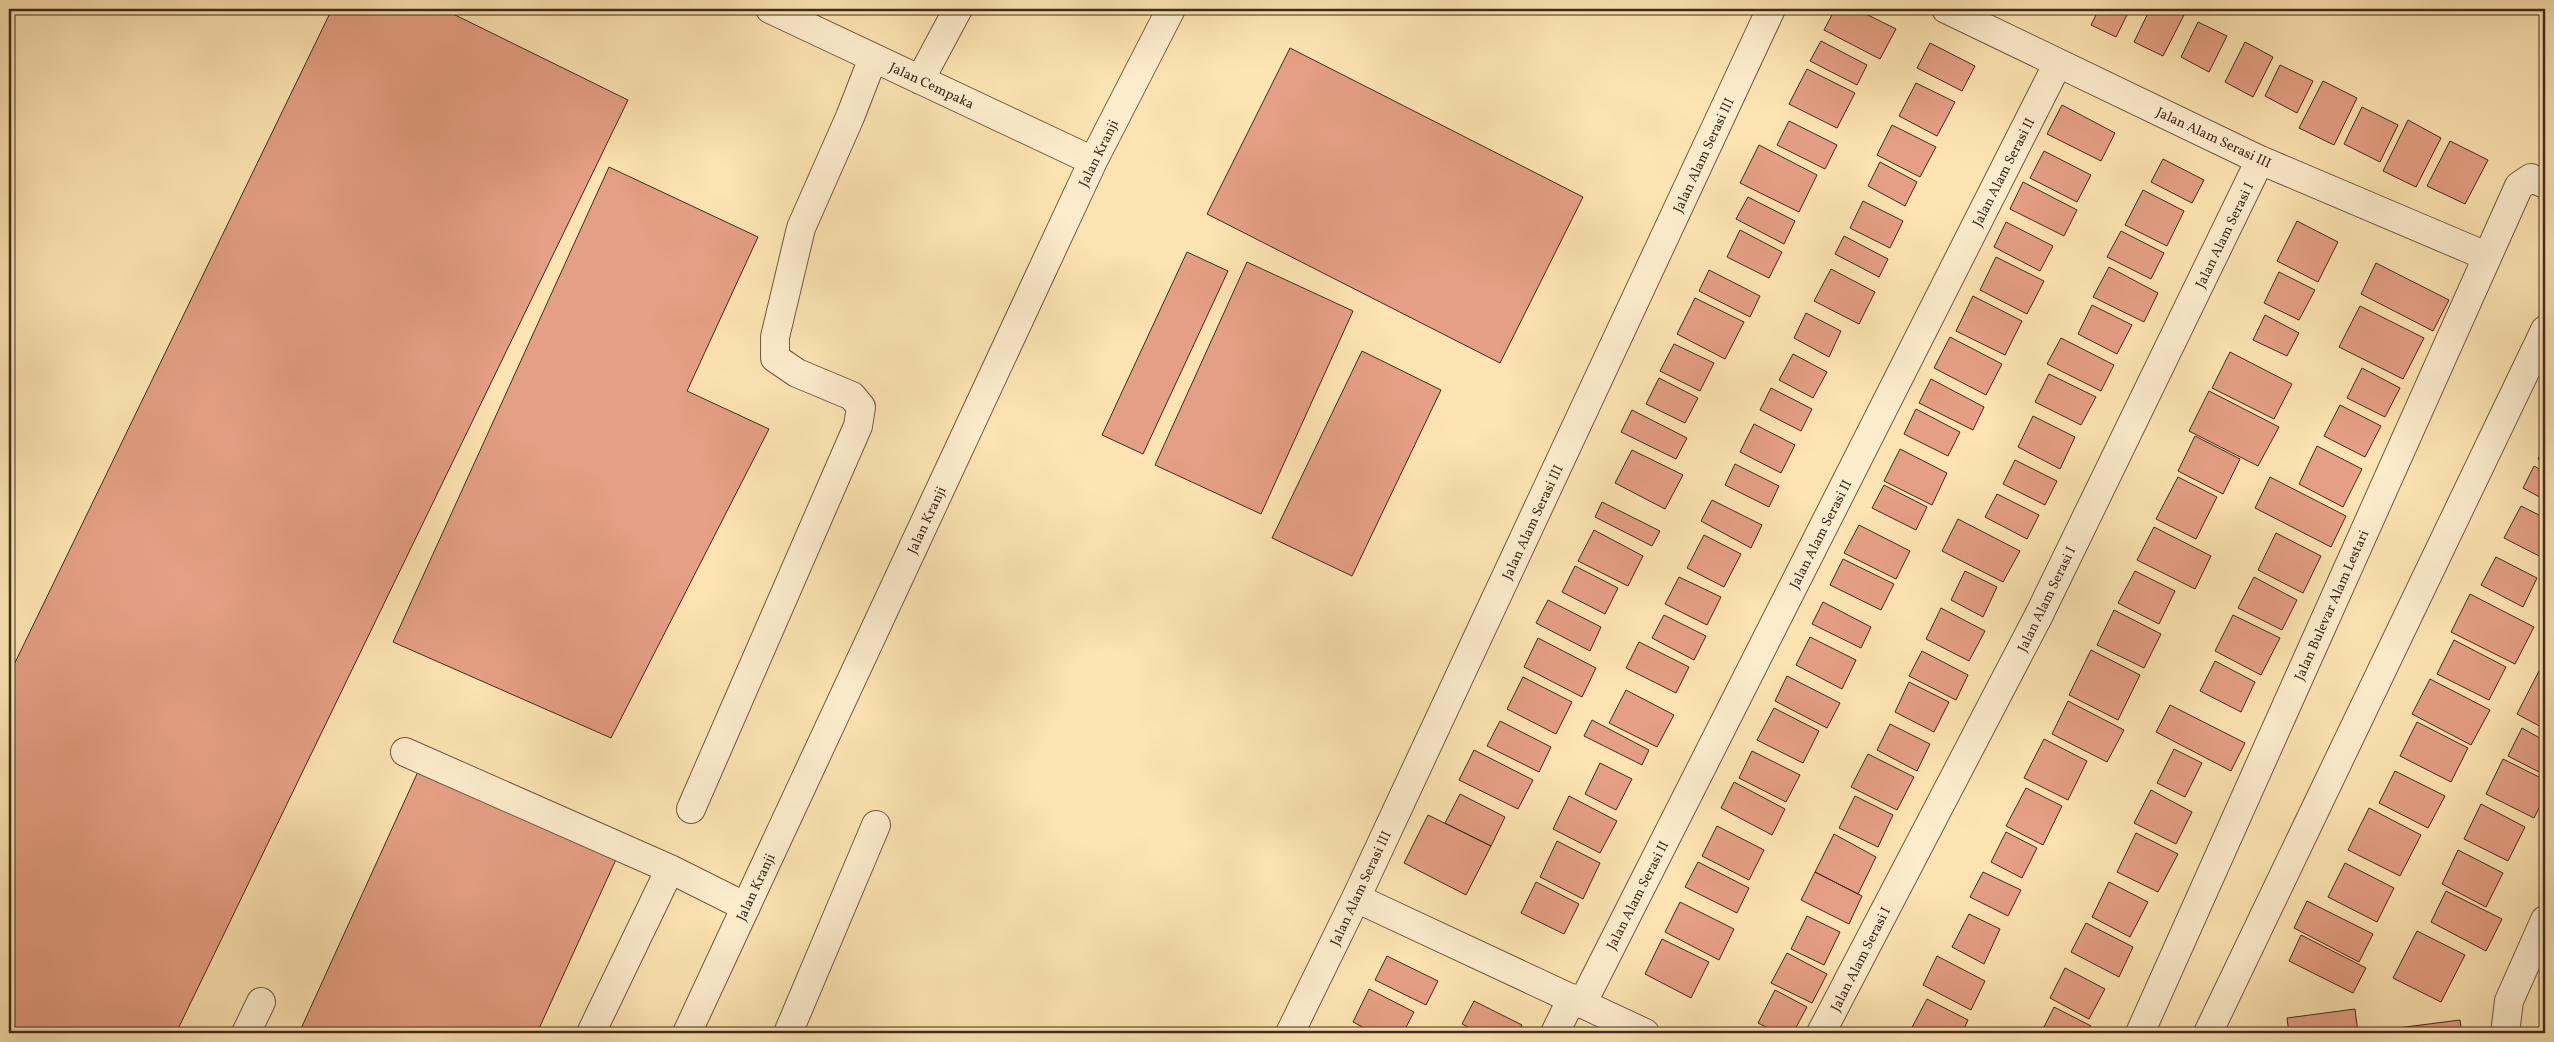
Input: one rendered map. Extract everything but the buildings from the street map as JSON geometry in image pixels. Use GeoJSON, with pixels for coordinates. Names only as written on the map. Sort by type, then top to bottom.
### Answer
{"type":"FeatureCollection","features":[{"type":"Feature","properties":{"kind":"street","name":"Jalan Cempaka"},"geometry":{"type":"LineString","coordinates":[[770,9],[1094,161]]}},
{"type":"Feature","properties":{"kind":"street"},"geometry":{"type":"LineString","coordinates":[[920,80],[958,9]]}},
{"type":"Feature","properties":{"kind":"street","name":"Jalan Kranji"},"geometry":{"type":"LineString","coordinates":[[687,1033],[1094,161],[1171,9]]}},
{"type":"Feature","properties":{"kind":"street","name":"Jalan Alam Serasi III"},"geometry":{"type":"LineString","coordinates":[[1290,1033],[1356,898],[1771,9]]}},
{"type":"Feature","properties":{"kind":"street","name":"Jalan Alam Serasi III"},"geometry":{"type":"LineString","coordinates":[[1946,9],[2260,160],[2486,256]]}},
{"type":"Feature","properties":{"kind":"street"},"geometry":{"type":"LineString","coordinates":[[691,809],[858,426],[861,407],[852,396],[797,373],[775,358],[775,337],[801,228],[850,118],[873,58]]}},
{"type":"Feature","properties":{"kind":"street","name":"Jalan Alam Serasi II"},"geometry":{"type":"LineString","coordinates":[[1555,1033],[1577,1001],[2058,63]]}},
{"type":"Feature","properties":{"kind":"street","name":"Jalan Alam Serasi I"},"geometry":{"type":"LineString","coordinates":[[1821,1033],[2039,615],[2260,160]]}},
{"type":"Feature","properties":{"kind":"street","name":"Jalan Bulevar Alam Lestari"},"geometry":{"type":"LineString","coordinates":[[2140,1033],[2486,256],[2519,186],[2536,182]]}},
{"type":"Feature","properties":{"kind":"street"},"geometry":{"type":"LineString","coordinates":[[2208,1033],[2225,1002],[2545,330]]}},
{"type":"Feature","properties":{"kind":"street"},"geometry":{"type":"LineString","coordinates":[[405,752],[670,868],[746,907]]}},
{"type":"Feature","properties":{"kind":"street"},"geometry":{"type":"LineString","coordinates":[[788,1033],[876,825]]}},
{"type":"Feature","properties":{"kind":"street"},"geometry":{"type":"LineString","coordinates":[[591,1033],[670,868]]}},
{"type":"Feature","properties":{"kind":"street"},"geometry":{"type":"LineString","coordinates":[[1356,898],[1646,1033]]}},
{"type":"Feature","properties":{"kind":"street"},"geometry":{"type":"LineString","coordinates":[[2505,1033],[2509,1001],[2545,920]]}},
{"type":"Feature","properties":{"kind":"street"},"geometry":{"type":"LineString","coordinates":[[246,1033],[261,1002]]}},
{"type":"Feature","properties":{"kind":"street"},"geometry":{"type":"LineString","coordinates":[[2225,1002],[2229,1033]]}}]}
